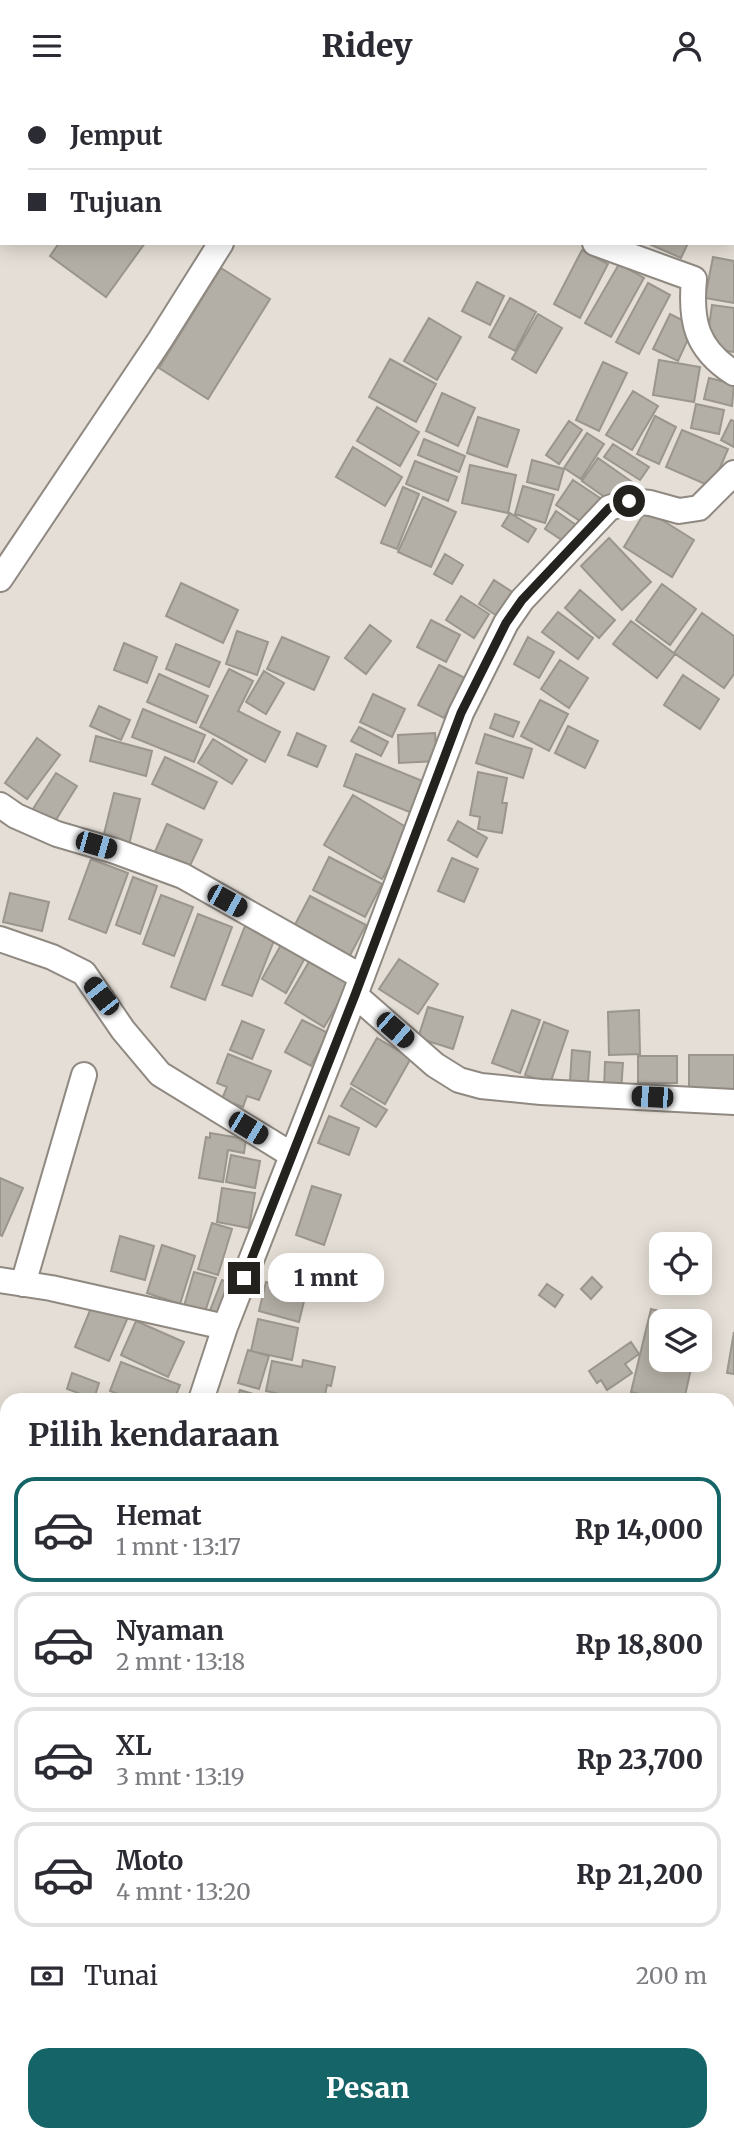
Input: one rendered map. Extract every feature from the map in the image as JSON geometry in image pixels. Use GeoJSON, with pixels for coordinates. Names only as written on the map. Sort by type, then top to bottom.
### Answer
{"type":"FeatureCollection","features":[{"type":"Feature","properties":{"kind":"street"},"geometry":{"type":"LineString","coordinates":[[0,579],[160,341],[220,245]]}},
{"type":"Feature","properties":{"kind":"street"},"geometry":{"type":"LineString","coordinates":[[601,245],[694,278],[692,302],[700,340],[709,354],[734,373]]}},
{"type":"Feature","properties":{"kind":"street"},"geometry":{"type":"LineString","coordinates":[[203,1393],[225,1327],[461,713],[506,623],[522,600],[609,508],[629,501],[650,503],[679,511],[699,508],[734,473]]}},
{"type":"Feature","properties":{"kind":"street"},"geometry":{"type":"LineString","coordinates":[[0,805],[16,816],[57,834],[115,851],[183,876],[358,986],[435,1065],[459,1080],[481,1086],[541,1092],[734,1102]]}},
{"type":"Feature","properties":{"kind":"street"},"geometry":{"type":"LineString","coordinates":[[0,939],[52,957],[84,973],[123,1030],[160,1074],[292,1156]]}},
{"type":"Feature","properties":{"kind":"street"},"geometry":{"type":"LineString","coordinates":[[84,1075],[11,1282],[51,1288],[225,1327]]}},
{"type":"Feature","properties":{"kind":"building"},"geometry":{"type":"Polygon","coordinates":[[[58,245],[144,245],[106,297],[50,256],[58,245]]]}},
{"type":"Feature","properties":{"kind":"building"},"geometry":{"type":"Polygon","coordinates":[[[652,245],[687,245],[681,258],[652,245]]]}},
{"type":"Feature","properties":{"kind":"building"},"geometry":{"type":"Polygon","coordinates":[[[582,250],[608,264],[580,318],[554,304],[582,250]]]}},
{"type":"Feature","properties":{"kind":"building"},"geometry":{"type":"Polygon","coordinates":[[[713,257],[734,261],[734,303],[705,298],[713,257]]]}},
{"type":"Feature","properties":{"kind":"building"},"geometry":{"type":"Polygon","coordinates":[[[619,264],[644,278],[611,337],[585,323],[619,264]]]}},
{"type":"Feature","properties":{"kind":"building"},"geometry":{"type":"Polygon","coordinates":[[[221,268],[270,299],[208,399],[159,368],[221,268]]]}},
{"type":"Feature","properties":{"kind":"building"},"geometry":{"type":"Polygon","coordinates":[[[477,282],[504,296],[490,325],[462,311],[477,282]]]}},
{"type":"Feature","properties":{"kind":"building"},"geometry":{"type":"Polygon","coordinates":[[[648,283],[670,295],[639,354],[616,342],[648,283]]]}},
{"type":"Feature","properties":{"kind":"building"},"geometry":{"type":"Polygon","coordinates":[[[510,298],[536,312],[515,351],[489,337],[510,298]]]}},
{"type":"Feature","properties":{"kind":"building"},"geometry":{"type":"Polygon","coordinates":[[[712,305],[734,308],[734,352],[706,348],[712,305]]]}},
{"type":"Feature","properties":{"kind":"building"},"geometry":{"type":"Polygon","coordinates":[[[538,314],[562,328],[536,373],[512,359],[538,314]]]}},
{"type":"Feature","properties":{"kind":"building"},"geometry":{"type":"Polygon","coordinates":[[[670,314],[694,326],[678,361],[653,349],[670,314]]]}},
{"type":"Feature","properties":{"kind":"building"},"geometry":{"type":"Polygon","coordinates":[[[429,318],[461,337],[437,380],[404,361],[429,318]]]}},
{"type":"Feature","properties":{"kind":"building"},"geometry":{"type":"Polygon","coordinates":[[[390,359],[436,384],[416,422],[369,397],[390,359]]]}},
{"type":"Feature","properties":{"kind":"building"},"geometry":{"type":"Polygon","coordinates":[[[659,360],[700,367],[694,402],[653,395],[659,360]]]}},
{"type":"Feature","properties":{"kind":"building"},"geometry":{"type":"Polygon","coordinates":[[[603,362],[627,373],[599,431],[576,420],[603,362]]]}},
{"type":"Feature","properties":{"kind":"building"},"geometry":{"type":"Polygon","coordinates":[[[709,378],[734,384],[732,406],[704,399],[709,378]]]}},
{"type":"Feature","properties":{"kind":"building"},"geometry":{"type":"Polygon","coordinates":[[[633,391],[658,406],[632,450],[606,435],[633,391]]]}},
{"type":"Feature","properties":{"kind":"building"},"geometry":{"type":"Polygon","coordinates":[[[442,393],[475,408],[458,446],[426,431],[442,393]]]}},
{"type":"Feature","properties":{"kind":"building"},"geometry":{"type":"Polygon","coordinates":[[[696,404],[724,410],[719,434],[691,428],[696,404]]]}},
{"type":"Feature","properties":{"kind":"building"},"geometry":{"type":"Polygon","coordinates":[[[377,407],[419,432],[400,466],[357,441],[377,407]]]}},
{"type":"Feature","properties":{"kind":"building"},"geometry":{"type":"Polygon","coordinates":[[[655,416],[676,427],[659,464],[637,454],[655,416]]]}},
{"type":"Feature","properties":{"kind":"building"},"geometry":{"type":"Polygon","coordinates":[[[478,417],[519,430],[507,467],[467,453],[478,417]]]}},
{"type":"Feature","properties":{"kind":"building"},"geometry":{"type":"Polygon","coordinates":[[[731,420],[734,421],[734,447],[721,440],[731,420]]]}},
{"type":"Feature","properties":{"kind":"building"},"geometry":{"type":"Polygon","coordinates":[[[569,421],[582,430],[559,464],[546,455],[569,421]]]}},
{"type":"Feature","properties":{"kind":"building"},"geometry":{"type":"Polygon","coordinates":[[[682,430],[728,449],[712,487],[666,467],[682,430]]]}},
{"type":"Feature","properties":{"kind":"building"},"geometry":{"type":"Polygon","coordinates":[[[587,433],[604,444],[581,479],[564,468],[587,433]]]}},
{"type":"Feature","properties":{"kind":"building"},"geometry":{"type":"Polygon","coordinates":[[[424,439],[465,456],[459,472],[418,455],[424,439]]]}},
{"type":"Feature","properties":{"kind":"building"},"geometry":{"type":"Polygon","coordinates":[[[613,444],[649,467],[640,480],[604,457],[613,444]]]}},
{"type":"Feature","properties":{"kind":"building"},"geometry":{"type":"Polygon","coordinates":[[[353,447],[402,477],[385,506],[336,477],[353,447]]]}},
{"type":"Feature","properties":{"kind":"building"},"geometry":{"type":"Polygon","coordinates":[[[598,458],[632,482],[616,505],[582,481],[598,458]]]}},
{"type":"Feature","properties":{"kind":"building"},"geometry":{"type":"Polygon","coordinates":[[[532,460],[564,469],[558,490],[527,482],[532,460]]]}},
{"type":"Feature","properties":{"kind":"building"},"geometry":{"type":"Polygon","coordinates":[[[415,461],[457,477],[448,501],[406,484],[415,461]]]}},
{"type":"Feature","properties":{"kind":"building"},"geometry":{"type":"Polygon","coordinates":[[[470,465],[516,475],[508,513],[462,503],[470,465]]]}},
{"type":"Feature","properties":{"kind":"building"},"geometry":{"type":"Polygon","coordinates":[[[573,480],[603,500],[586,525],[556,505],[573,480]]]}},
{"type":"Feature","properties":{"kind":"building"},"geometry":{"type":"Polygon","coordinates":[[[523,486],[554,495],[545,523],[515,514],[523,486]]]}},
{"type":"Feature","properties":{"kind":"building"},"geometry":{"type":"Polygon","coordinates":[[[403,487],[419,494],[397,549],[381,543],[403,487]]]}},
{"type":"Feature","properties":{"kind":"building"},"geometry":{"type":"Polygon","coordinates":[[[423,497],[456,512],[431,567],[398,552],[423,497]]]}},
{"type":"Feature","properties":{"kind":"building"},"geometry":{"type":"Polygon","coordinates":[[[646,510],[694,540],[672,577],[624,547],[646,510]]]}},
{"type":"Feature","properties":{"kind":"building"},"geometry":{"type":"Polygon","coordinates":[[[556,511],[579,527],[568,544],[545,529],[556,511]]]}},
{"type":"Feature","properties":{"kind":"building"},"geometry":{"type":"Polygon","coordinates":[[[510,513],[536,529],[528,542],[502,526],[510,513]]]}},
{"type":"Feature","properties":{"kind":"building"},"geometry":{"type":"Polygon","coordinates":[[[609,538],[651,582],[622,610],[581,566],[609,538]]]}},
{"type":"Feature","properties":{"kind":"building"},"geometry":{"type":"Polygon","coordinates":[[[445,554],[463,565],[452,584],[434,574],[445,554]]]}},
{"type":"Feature","properties":{"kind":"building"},"geometry":{"type":"Polygon","coordinates":[[[494,580],[517,595],[502,619],[479,604],[494,580]]]}},
{"type":"Feature","properties":{"kind":"building"},"geometry":{"type":"Polygon","coordinates":[[[181,583],[238,610],[223,643],[166,616],[181,583]]]}},
{"type":"Feature","properties":{"kind":"building"},"geometry":{"type":"Polygon","coordinates":[[[662,584],[696,609],[670,645],[636,620],[662,584]]]}},
{"type":"Feature","properties":{"kind":"building"},"geometry":{"type":"Polygon","coordinates":[[[580,590],[615,620],[599,638],[565,608],[580,590]]]}},
{"type":"Feature","properties":{"kind":"building"},"geometry":{"type":"Polygon","coordinates":[[[461,596],[489,614],[474,638],[446,620],[461,596]]]}},
{"type":"Feature","properties":{"kind":"building"},"geometry":{"type":"Polygon","coordinates":[[[558,612],[593,638],[578,659],[542,632],[558,612]]]}},
{"type":"Feature","properties":{"kind":"building"},"geometry":{"type":"Polygon","coordinates":[[[702,613],[734,636],[734,674],[724,688],[674,653],[702,613]]]}},
{"type":"Feature","properties":{"kind":"building"},"geometry":{"type":"Polygon","coordinates":[[[431,620],[460,635],[446,662],[417,647],[431,620]]]}},
{"type":"Feature","properties":{"kind":"building"},"geometry":{"type":"Polygon","coordinates":[[[631,621],[675,654],[657,678],[613,644],[631,621]]]}},
{"type":"Feature","properties":{"kind":"building"},"geometry":{"type":"Polygon","coordinates":[[[370,625],[391,641],[366,674],[345,658],[370,625]]]}},
{"type":"Feature","properties":{"kind":"building"},"geometry":{"type":"Polygon","coordinates":[[[237,631],[268,642],[257,675],[226,664],[237,631]]]}},
{"type":"Feature","properties":{"kind":"building"},"geometry":{"type":"Polygon","coordinates":[[[282,637],[329,657],[314,690],[267,669],[282,637]]]}},
{"type":"Feature","properties":{"kind":"building"},"geometry":{"type":"Polygon","coordinates":[[[528,637],[554,652],[539,678],[514,664],[528,637]]]}},
{"type":"Feature","properties":{"kind":"building"},"geometry":{"type":"Polygon","coordinates":[[[124,643],[157,657],[147,683],[114,670],[124,643]]]}},
{"type":"Feature","properties":{"kind":"building"},"geometry":{"type":"Polygon","coordinates":[[[176,644],[220,662],[209,687],[166,669],[176,644]]]}},
{"type":"Feature","properties":{"kind":"building"},"geometry":{"type":"Polygon","coordinates":[[[560,660],[588,678],[569,708],[541,689],[560,660]]]}},
{"type":"Feature","properties":{"kind":"building"},"geometry":{"type":"Polygon","coordinates":[[[439,665],[465,678],[444,718],[418,705],[439,665]]]}},
{"type":"Feature","properties":{"kind":"building"},"geometry":{"type":"Polygon","coordinates":[[[229,669],[253,681],[238,711],[280,732],[265,762],[200,727],[229,669]]]}},
{"type":"Feature","properties":{"kind":"building"},"geometry":{"type":"Polygon","coordinates":[[[264,671],[284,683],[266,714],[246,702],[264,671]]]}},
{"type":"Feature","properties":{"kind":"building"},"geometry":{"type":"Polygon","coordinates":[[[159,674],[208,696],[196,723],[147,702],[159,674]]]}},
{"type":"Feature","properties":{"kind":"building"},"geometry":{"type":"Polygon","coordinates":[[[683,675],[719,699],[700,729],[664,705],[683,675]]]}},
{"type":"Feature","properties":{"kind":"building"},"geometry":{"type":"Polygon","coordinates":[[[373,694],[405,709],[392,737],[360,722],[373,694]]]}},
{"type":"Feature","properties":{"kind":"building"},"geometry":{"type":"Polygon","coordinates":[[[540,700],[568,714],[549,751],[521,736],[540,700]]]}},
{"type":"Feature","properties":{"kind":"building"},"geometry":{"type":"Polygon","coordinates":[[[99,706],[130,720],[121,740],[90,726],[99,706]]]}},
{"type":"Feature","properties":{"kind":"building"},"geometry":{"type":"Polygon","coordinates":[[[143,709],[205,735],[194,762],[132,737],[143,709]]]}},
{"type":"Feature","properties":{"kind":"building"},"geometry":{"type":"Polygon","coordinates":[[[495,714],[519,722],[513,737],[490,728],[495,714]]]}},
{"type":"Feature","properties":{"kind":"building"},"geometry":{"type":"Polygon","coordinates":[[[568,726],[598,741],[585,768],[555,753],[568,726]]]}},
{"type":"Feature","properties":{"kind":"building"},"geometry":{"type":"Polygon","coordinates":[[[359,727],[388,742],[381,756],[351,741],[359,727]]]}},
{"type":"Feature","properties":{"kind":"building"},"geometry":{"type":"Polygon","coordinates":[[[297,733],[326,746],[317,767],[288,755],[297,733]]]}},
{"type":"Feature","properties":{"kind":"building"},"geometry":{"type":"Polygon","coordinates":[[[435,733],[437,761],[399,763],[398,735],[435,733]]]}},
{"type":"Feature","properties":{"kind":"building"},"geometry":{"type":"Polygon","coordinates":[[[485,734],[532,749],[523,778],[476,763],[485,734]]]}},
{"type":"Feature","properties":{"kind":"building"},"geometry":{"type":"Polygon","coordinates":[[[96,736],[152,751],[146,776],[90,761],[96,736]]]}},
{"type":"Feature","properties":{"kind":"building"},"geometry":{"type":"Polygon","coordinates":[[[37,738],[60,755],[27,799],[5,783],[37,738]]]}},
{"type":"Feature","properties":{"kind":"building"},"geometry":{"type":"Polygon","coordinates":[[[213,739],[247,760],[232,784],[198,763],[213,739]]]}},
{"type":"Feature","properties":{"kind":"building"},"geometry":{"type":"Polygon","coordinates":[[[356,754],[430,784],[417,815],[344,786],[356,754]]]}},
{"type":"Feature","properties":{"kind":"building"},"geometry":{"type":"Polygon","coordinates":[[[165,757],[217,782],[204,809],[152,784],[165,757]]]}},
{"type":"Feature","properties":{"kind":"building"},"geometry":{"type":"Polygon","coordinates":[[[478,772],[507,778],[502,803],[507,803],[502,833],[478,829],[480,817],[470,815],[478,772]]]}},
{"type":"Feature","properties":{"kind":"building"},"geometry":{"type":"Polygon","coordinates":[[[56,773],[77,786],[52,826],[31,812],[56,773]]]}},
{"type":"Feature","properties":{"kind":"building"},"geometry":{"type":"Polygon","coordinates":[[[114,793],[140,799],[129,845],[103,838],[114,793]]]}},
{"type":"Feature","properties":{"kind":"building"},"geometry":{"type":"Polygon","coordinates":[[[353,795],[411,830],[382,879],[324,845],[353,795]]]}},
{"type":"Feature","properties":{"kind":"building"},"geometry":{"type":"Polygon","coordinates":[[[458,821],[487,838],[477,857],[448,840],[458,821]]]}},
{"type":"Feature","properties":{"kind":"building"},"geometry":{"type":"Polygon","coordinates":[[[167,824],[202,840],[188,870],[154,854],[167,824]]]}},
{"type":"Feature","properties":{"kind":"building"},"geometry":{"type":"Polygon","coordinates":[[[329,857],[382,884],[365,917],[313,890],[329,857]]]}},
{"type":"Feature","properties":{"kind":"building"},"geometry":{"type":"Polygon","coordinates":[[[452,858],[478,869],[464,902],[438,891],[452,858]]]}},
{"type":"Feature","properties":{"kind":"building"},"geometry":{"type":"Polygon","coordinates":[[[91,859],[128,873],[106,933],[69,919],[91,859]]]}},
{"type":"Feature","properties":{"kind":"building"},"geometry":{"type":"Polygon","coordinates":[[[133,877],[157,886],[140,934],[116,925],[133,877]]]}},
{"type":"Feature","properties":{"kind":"building"},"geometry":{"type":"Polygon","coordinates":[[[10,893],[49,902],[42,931],[3,922],[10,893]]]}},
{"type":"Feature","properties":{"kind":"building"},"geometry":{"type":"Polygon","coordinates":[[[161,895],[193,907],[174,956],[143,944],[161,895]]]}},
{"type":"Feature","properties":{"kind":"building"},"geometry":{"type":"Polygon","coordinates":[[[310,896],[366,925],[346,963],[290,934],[310,896]]]}},
{"type":"Feature","properties":{"kind":"building"},"geometry":{"type":"Polygon","coordinates":[[[198,914],[232,927],[205,1000],[171,987],[198,914]]]}},
{"type":"Feature","properties":{"kind":"building"},"geometry":{"type":"Polygon","coordinates":[[[245,926],[275,938],[252,996],[222,985],[245,926]]]}},
{"type":"Feature","properties":{"kind":"building"},"geometry":{"type":"Polygon","coordinates":[[[282,943],[306,956],[286,993],[262,979],[282,943]]]}},
{"type":"Feature","properties":{"kind":"building"},"geometry":{"type":"Polygon","coordinates":[[[313,955],[353,979],[324,1027],[285,1003],[313,955]]]}},
{"type":"Feature","properties":{"kind":"building"},"geometry":{"type":"Polygon","coordinates":[[[399,959],[438,984],[418,1014],[379,989],[399,959]]]}},
{"type":"Feature","properties":{"kind":"building"},"geometry":{"type":"Polygon","coordinates":[[[428,1007],[463,1017],[453,1049],[418,1038],[428,1007]]]}},
{"type":"Feature","properties":{"kind":"building"},"geometry":{"type":"Polygon","coordinates":[[[512,1010],[540,1020],[520,1073],[492,1063],[512,1010]]]}},
{"type":"Feature","properties":{"kind":"building"},"geometry":{"type":"Polygon","coordinates":[[[639,1010],[640,1054],[609,1055],[608,1012],[639,1010]]]}},
{"type":"Feature","properties":{"kind":"building"},"geometry":{"type":"Polygon","coordinates":[[[302,1020],[328,1033],[311,1066],[285,1052],[302,1020]]]}},
{"type":"Feature","properties":{"kind":"building"},"geometry":{"type":"Polygon","coordinates":[[[242,1021],[264,1030],[252,1059],[230,1050],[242,1021]]]}},
{"type":"Feature","properties":{"kind":"building"},"geometry":{"type":"Polygon","coordinates":[[[544,1022],[568,1031],[550,1084],[525,1075],[544,1022]]]}},
{"type":"Feature","properties":{"kind":"building"},"geometry":{"type":"Polygon","coordinates":[[[377,1038],[411,1058],[385,1104],[351,1084],[377,1038]]]}},
{"type":"Feature","properties":{"kind":"building"},"geometry":{"type":"Polygon","coordinates":[[[572,1050],[590,1052],[588,1083],[570,1081],[572,1050]]]}},
{"type":"Feature","properties":{"kind":"building"},"geometry":{"type":"Polygon","coordinates":[[[228,1054],[271,1071],[259,1100],[247,1096],[243,1107],[222,1099],[227,1087],[217,1083],[228,1054]]]}},
{"type":"Feature","properties":{"kind":"building"},"geometry":{"type":"Polygon","coordinates":[[[689,1055],[734,1055],[734,1089],[689,1090],[689,1055]]]}},
{"type":"Feature","properties":{"kind":"building"},"geometry":{"type":"Polygon","coordinates":[[[638,1056],[677,1056],[677,1083],[638,1083],[638,1056]]]}},
{"type":"Feature","properties":{"kind":"building"},"geometry":{"type":"Polygon","coordinates":[[[605,1062],[623,1063],[621,1091],[604,1090],[605,1062]]]}},
{"type":"Feature","properties":{"kind":"building"},"geometry":{"type":"Polygon","coordinates":[[[351,1088],[387,1110],[376,1127],[341,1106],[351,1088]]]}},
{"type":"Feature","properties":{"kind":"building"},"geometry":{"type":"Polygon","coordinates":[[[329,1116],[359,1128],[349,1155],[318,1143],[329,1116]]]}},
{"type":"Feature","properties":{"kind":"building"},"geometry":{"type":"Polygon","coordinates":[[[210,1133],[246,1139],[244,1153],[228,1150],[223,1182],[199,1178],[206,1137],[210,1138],[210,1133]]]}},
{"type":"Feature","properties":{"kind":"building"},"geometry":{"type":"Polygon","coordinates":[[[231,1155],[260,1161],[255,1188],[226,1182],[231,1155]]]}},
{"type":"Feature","properties":{"kind":"building"},"geometry":{"type":"Polygon","coordinates":[[[0,1178],[23,1188],[2,1236],[0,1235],[0,1178]]]}},
{"type":"Feature","properties":{"kind":"building"},"geometry":{"type":"Polygon","coordinates":[[[312,1186],[341,1195],[324,1245],[296,1235],[312,1186]]]}},
{"type":"Feature","properties":{"kind":"building"},"geometry":{"type":"Polygon","coordinates":[[[222,1188],[255,1193],[249,1228],[217,1222],[222,1188]]]}},
{"type":"Feature","properties":{"kind":"building"},"geometry":{"type":"Polygon","coordinates":[[[212,1223],[232,1229],[218,1275],[198,1269],[212,1223]]]}},
{"type":"Feature","properties":{"kind":"building"},"geometry":{"type":"Polygon","coordinates":[[[120,1236],[154,1246],[145,1280],[111,1271],[120,1236]]]}},
{"type":"Feature","properties":{"kind":"building"},"geometry":{"type":"Polygon","coordinates":[[[162,1245],[195,1256],[180,1304],[147,1293],[162,1245]]]}},
{"type":"Feature","properties":{"kind":"building"},"geometry":{"type":"Polygon","coordinates":[[[194,1272],[216,1278],[205,1312],[184,1306],[194,1272]]]}},
{"type":"Feature","properties":{"kind":"building"},"geometry":{"type":"Polygon","coordinates":[[[592,1277],[602,1287],[591,1299],[581,1289],[592,1277]]]}},
{"type":"Feature","properties":{"kind":"building"},"geometry":{"type":"Polygon","coordinates":[[[222,1280],[233,1284],[220,1317],[209,1313],[222,1280]]]}},
{"type":"Feature","properties":{"kind":"building"},"geometry":{"type":"Polygon","coordinates":[[[266,1282],[306,1293],[299,1322],[259,1311],[266,1282]]]}},
{"type":"Feature","properties":{"kind":"building"},"geometry":{"type":"Polygon","coordinates":[[[547,1284],[563,1295],[555,1307],[539,1295],[547,1284]]]}},
{"type":"Feature","properties":{"kind":"building"},"geometry":{"type":"Polygon","coordinates":[[[93,1303],[128,1317],[109,1361],[75,1347],[93,1303]]]}},
{"type":"Feature","properties":{"kind":"building"},"geometry":{"type":"Polygon","coordinates":[[[649,1317],[649,1372],[690,1372],[686,1393],[631,1392],[649,1317]]]}},
{"type":"Feature","properties":{"kind":"building"},"geometry":{"type":"Polygon","coordinates":[[[258,1319],[298,1328],[292,1360],[251,1351],[258,1319]]]}},
{"type":"Feature","properties":{"kind":"building"},"geometry":{"type":"Polygon","coordinates":[[[136,1321],[184,1342],[168,1377],[121,1355],[136,1321]]]}},
{"type":"Feature","properties":{"kind":"building"},"geometry":{"type":"Polygon","coordinates":[[[734,1332],[734,1374],[727,1373],[734,1332]]]}},
{"type":"Feature","properties":{"kind":"building"},"geometry":{"type":"Polygon","coordinates":[[[631,1342],[639,1354],[625,1364],[632,1373],[607,1390],[601,1380],[597,1383],[589,1371],[631,1342]]]}},
{"type":"Feature","properties":{"kind":"building"},"geometry":{"type":"Polygon","coordinates":[[[248,1350],[269,1356],[259,1389],[238,1383],[248,1350]]]}},
{"type":"Feature","properties":{"kind":"building"},"geometry":{"type":"Polygon","coordinates":[[[303,1360],[335,1367],[331,1386],[327,1385],[325,1393],[266,1391],[272,1361],[302,1367],[303,1360]]]}},
{"type":"Feature","properties":{"kind":"building"},"geometry":{"type":"Polygon","coordinates":[[[121,1362],[180,1385],[177,1393],[110,1391],[121,1362]]]}},
{"type":"Feature","properties":{"kind":"building"},"geometry":{"type":"Polygon","coordinates":[[[72,1373],[99,1383],[96,1393],[78,1393],[67,1389],[72,1373]]]}},
{"type":"Feature","properties":{"kind":"route"},"geometry":{"type":"LineString","coordinates":[[244,1278],[355,995],[461,713],[506,623],[522,600],[609,508],[629,501]]}}]}
